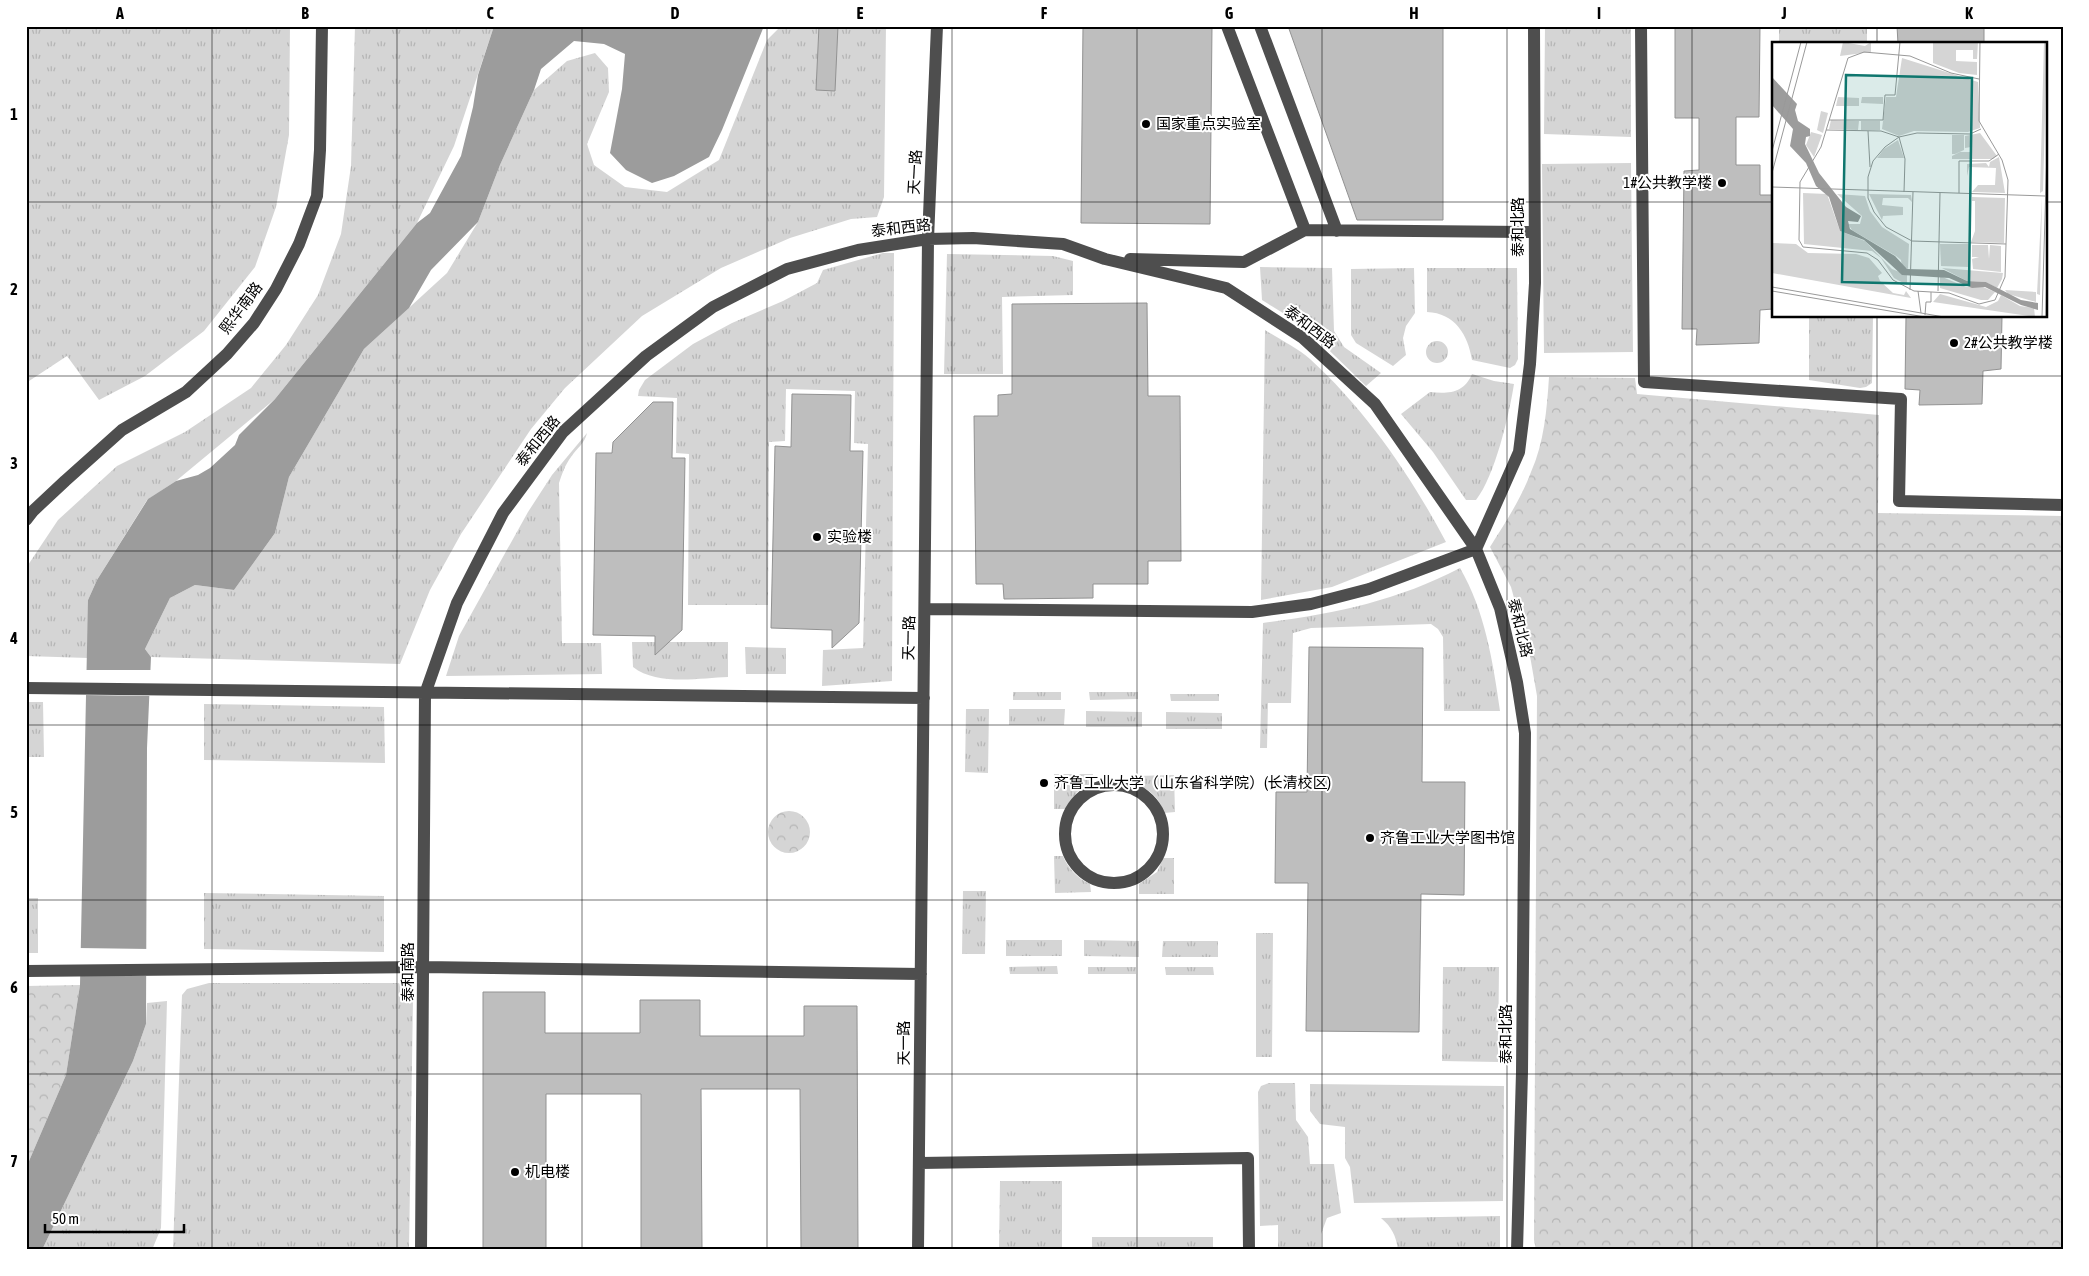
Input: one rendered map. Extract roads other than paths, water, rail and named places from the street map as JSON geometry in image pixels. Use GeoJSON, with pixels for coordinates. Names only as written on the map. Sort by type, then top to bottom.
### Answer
{"type":"FeatureCollection","features":[{"type":"Feature","properties":{"kind":"street","name":"熙华南路"},"geometry":{"type":"LineString","coordinates":[[26,520],[65,481],[122,430],[186,392],[227,354],[254,323],[276,289],[299,244],[317,196],[320,150],[322,26]]}},
{"type":"Feature","properties":{"kind":"street","name":"天一路"},"geometry":{"type":"LineString","coordinates":[[918,1250],[928,240],[937,26]]}},
{"type":"Feature","properties":{"kind":"street"},"geometry":{"type":"LineString","coordinates":[[1227,26],[1305,230]]}},
{"type":"Feature","properties":{"kind":"street"},"geometry":{"type":"LineString","coordinates":[[1260,26],[1337,231]]}},
{"type":"Feature","properties":{"kind":"street","name":"泰和北路"},"geometry":{"type":"LineString","coordinates":[[1518,1250],[1522,1072],[1525,733],[1517,682],[1500,608],[1476,549],[1519,452],[1530,364],[1535,283],[1534,26]]}},
{"type":"Feature","properties":{"kind":"street"},"geometry":{"type":"LineString","coordinates":[[1641,26],[1644,382],[1901,399],[1900,501],[2063,505]]}},
{"type":"Feature","properties":{"kind":"street"},"geometry":{"type":"LineString","coordinates":[[1105,259],[1244,262],[1305,230],[1534,232]]}},
{"type":"Feature","properties":{"kind":"street","name":"泰和西路"},"geometry":{"type":"LineString","coordinates":[[425,694],[457,603],[503,513],[563,432],[646,356],[713,306],[787,269],[858,250],[928,240],[973,238],[1063,244],[1105,259],[1226,288],[1303,338],[1375,404],[1476,549]]}},
{"type":"Feature","properties":{"kind":"street"},"geometry":{"type":"LineString","coordinates":[[925,609],[1252,612],[1312,604],[1369,589],[1476,549]]}},
{"type":"Feature","properties":{"kind":"street"},"geometry":{"type":"LineString","coordinates":[[26,688],[170,688],[425,694],[924,698]]}},
{"type":"Feature","properties":{"kind":"street","name":"泰和南路"},"geometry":{"type":"LineString","coordinates":[[421,1250],[425,694]]}},
{"type":"Feature","properties":{"kind":"street"},"geometry":{"type":"LineString","coordinates":[[1115,785],[1137,791],[1155,806],[1161,820],[1163,835],[1160,850],[1153,864],[1142,874],[1128,881],[1113,883],[1098,880],[1084,873],[1074,862],[1067,848],[1065,833],[1068,818],[1075,804],[1086,793],[1100,787],[1115,785]]}},
{"type":"Feature","properties":{"kind":"street"},"geometry":{"type":"LineString","coordinates":[[26,971],[424,967],[921,974]]}},
{"type":"Feature","properties":{"kind":"street"},"geometry":{"type":"LineString","coordinates":[[920,1163],[1248,1158],[1249,1250]]}},
{"type":"Feature","properties":{"kind":"place","name":"国家重点实验室"},"geometry":{"type":"Point","coordinates":[1146,124]}},
{"type":"Feature","properties":{"kind":"place","name":"1#公共教学楼"},"geometry":{"type":"Point","coordinates":[1722,183]}},
{"type":"Feature","properties":{"kind":"place","name":"2#公共教学楼"},"geometry":{"type":"Point","coordinates":[1954,343]}},
{"type":"Feature","properties":{"kind":"place","name":"实验楼"},"geometry":{"type":"Point","coordinates":[817,537]}},
{"type":"Feature","properties":{"kind":"place","name":"齐鲁工业大学（山东省科学院）(长清校区)"},"geometry":{"type":"Point","coordinates":[1044,783]}},
{"type":"Feature","properties":{"kind":"place","name":"齐鲁工业大学图书馆"},"geometry":{"type":"Point","coordinates":[1370,838]}},
{"type":"Feature","properties":{"kind":"place","name":"机电楼"},"geometry":{"type":"Point","coordinates":[515,1172]}}]}
